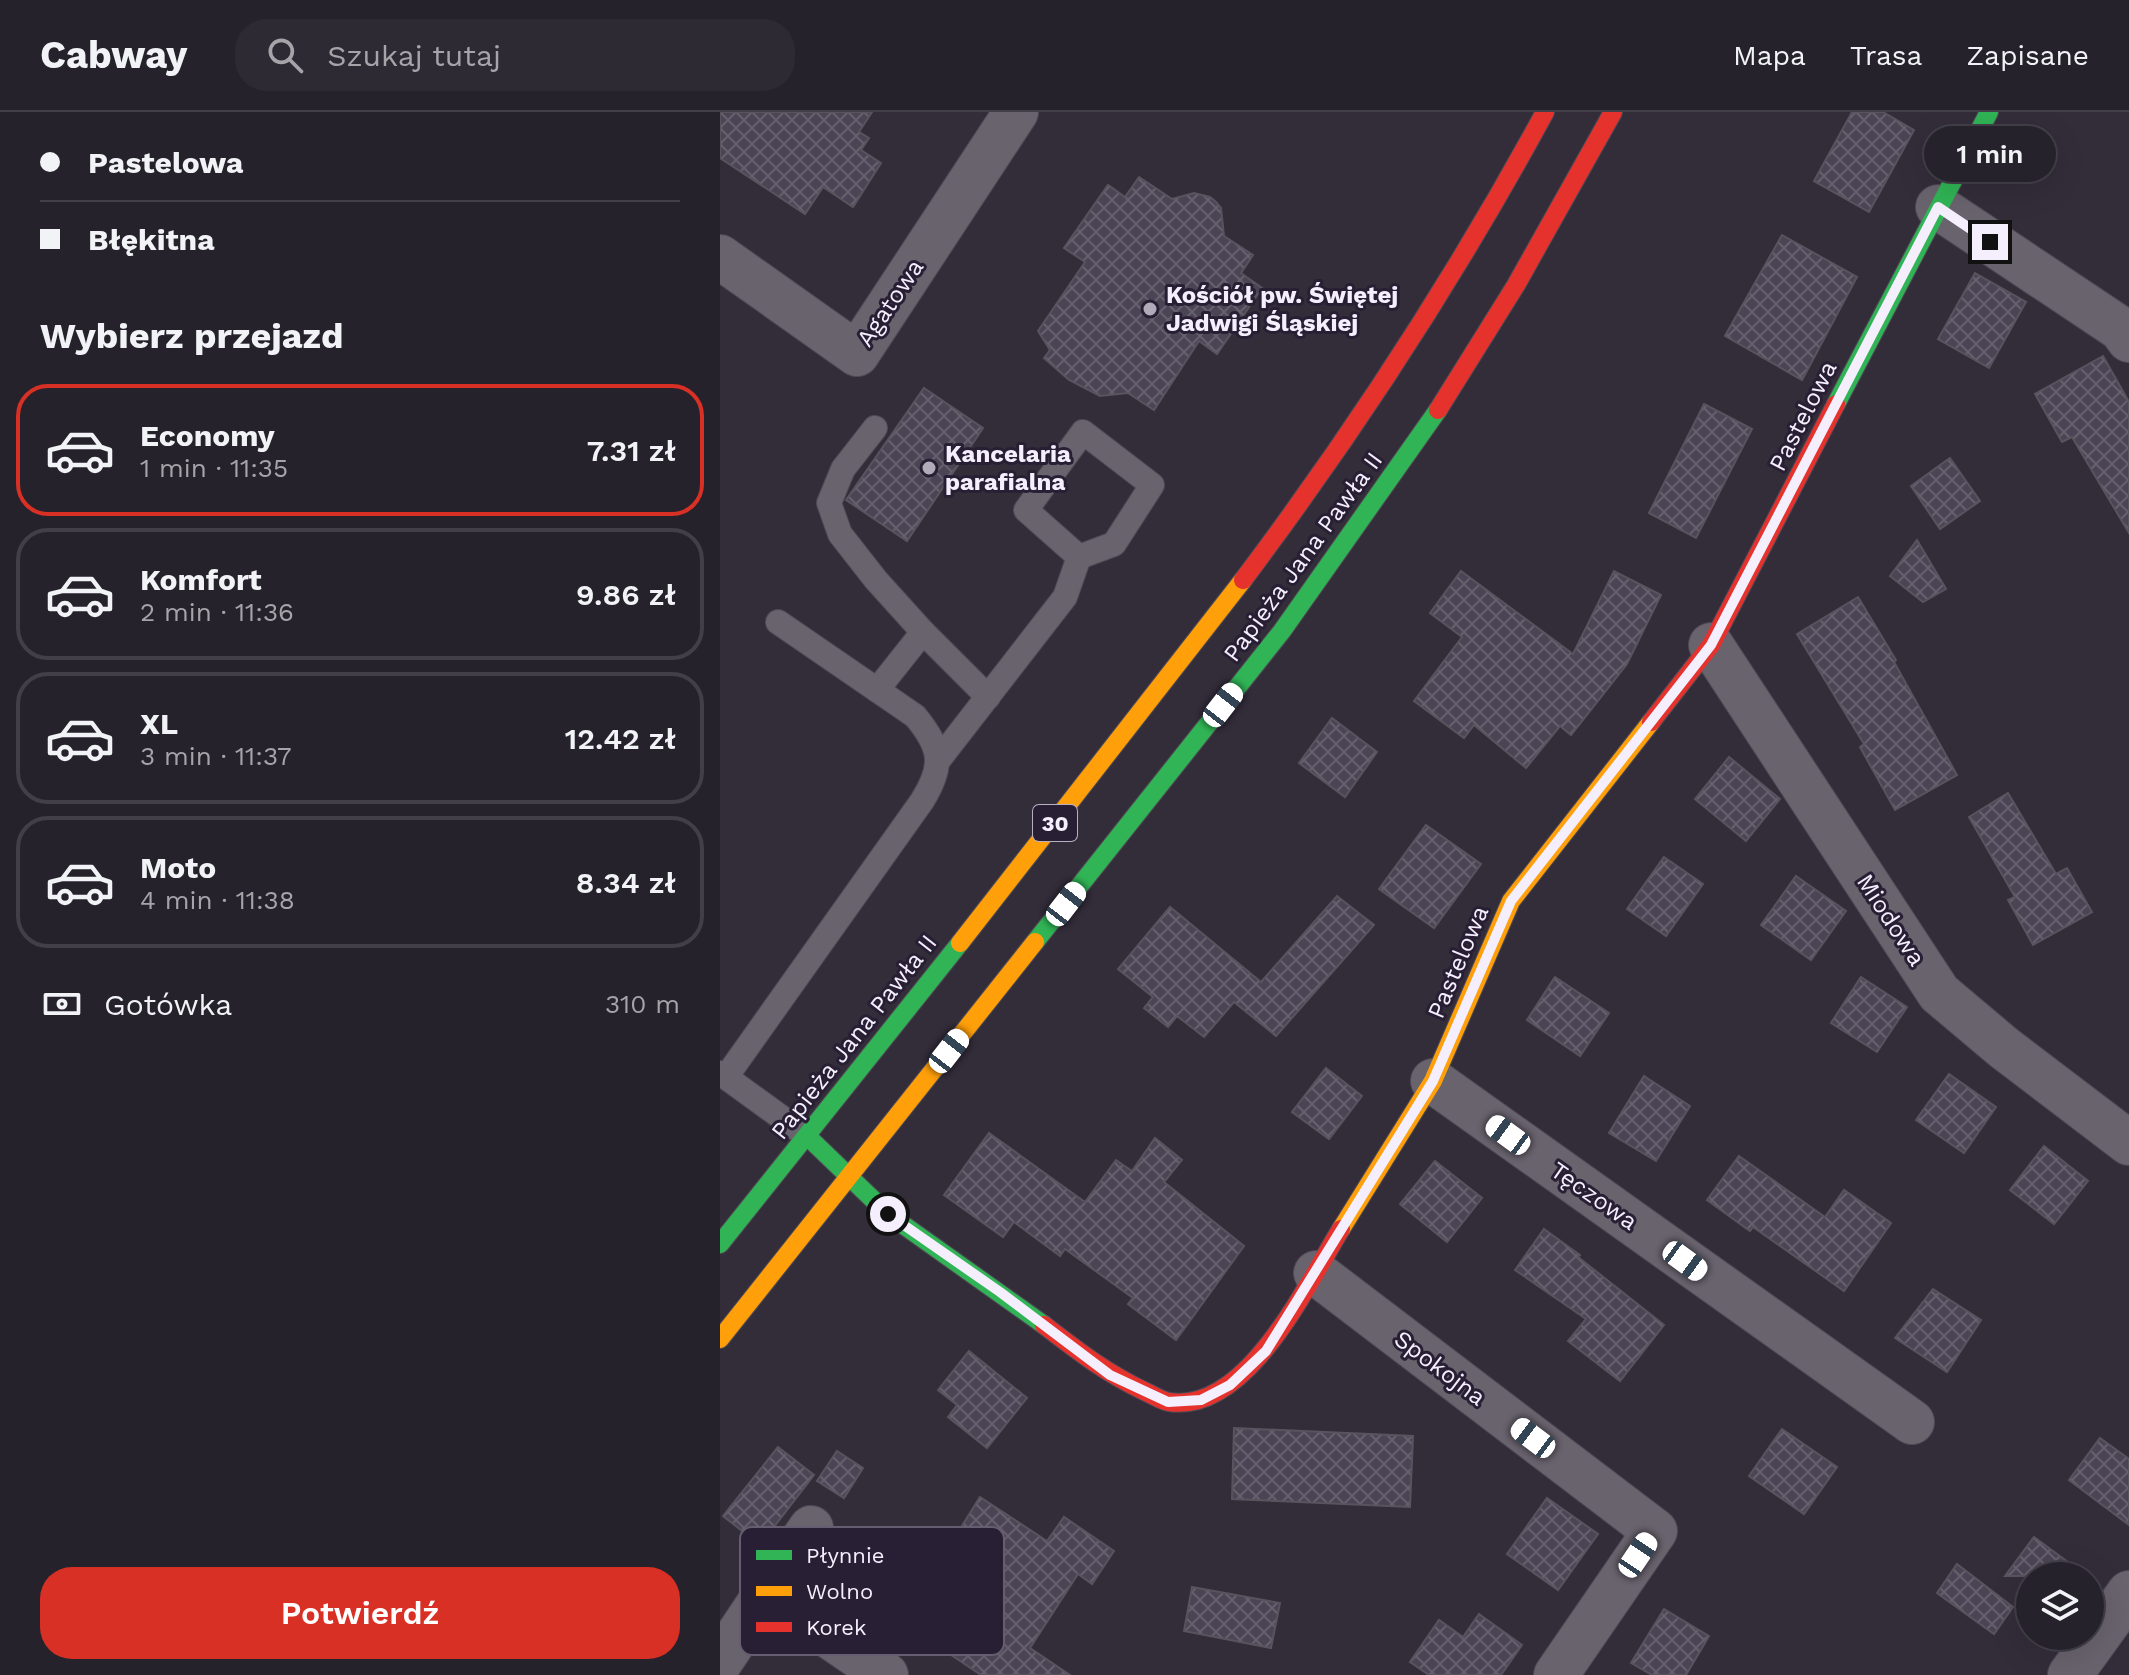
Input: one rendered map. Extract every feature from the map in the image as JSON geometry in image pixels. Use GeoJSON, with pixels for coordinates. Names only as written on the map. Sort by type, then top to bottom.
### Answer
{"type":"FeatureCollection","features":[{"type":"Feature","properties":{"kind":"main road","name":"Papieża Jana Pawła II"},"geometry":{"type":"LineString","coordinates":[[720,1244],[1204,634],[1299,506],[1388,381],[1452,279],[1505,191],[1545,112]]}},
{"type":"Feature","properties":{"kind":"main road","name":"Papieża Jana Pawła II"},"geometry":{"type":"LineString","coordinates":[[720,1339],[1282,631],[1363,521],[1454,386],[1509,297],[1613,112]]}},
{"type":"Feature","properties":{"kind":"main road","name":"Pastelowa"},"geometry":{"type":"LineString","coordinates":[[807,1136],[888,1214],[1000,1292],[1110,1375],[1168,1402],[1201,1400],[1230,1385],[1266,1351],[1433,1081],[1511,901],[1711,645],[1989,112]]}},
{"type":"Feature","properties":{"kind":"street","name":"Agatowa"},"geometry":{"type":"LineString","coordinates":[[720,257],[857,354],[1016,112]]}},
{"type":"Feature","properties":{"kind":"street"},"geometry":{"type":"LineString","coordinates":[[1938,207],[2121,329],[2129,340]]}},
{"type":"Feature","properties":{"kind":"street","name":"Miodowa"},"geometry":{"type":"LineString","coordinates":[[1711,645],[1939,993],[2003,1047],[2129,1143]]}},
{"type":"Feature","properties":{"kind":"street","name":"Tęczowa"},"geometry":{"type":"LineString","coordinates":[[1433,1081],[1912,1422]]}},
{"type":"Feature","properties":{"kind":"street","name":"Spokojna"},"geometry":{"type":"LineString","coordinates":[[1316,1273],[1655,1531],[1556,1675]]}},
{"type":"Feature","properties":{"kind":"street"},"geometry":{"type":"LineString","coordinates":[[2070,1675],[2129,1593]]}},
{"type":"Feature","properties":{"kind":"street"},"geometry":{"type":"LineString","coordinates":[[720,1662],[740,1632]]}},
{"type":"Feature","properties":{"kind":"street"},"geometry":{"type":"LineString","coordinates":[[857,1655],[886,1675]]}},
{"type":"Feature","properties":{"kind":"lane"},"geometry":{"type":"LineString","coordinates":[[875,428],[843,469],[829,503],[840,534],[923,632],[988,697]]}},
{"type":"Feature","properties":{"kind":"lane"},"geometry":{"type":"LineString","coordinates":[[1083,432],[1152,485],[1114,544],[1079,557],[1026,510],[1083,432]]}},
{"type":"Feature","properties":{"kind":"lane"},"geometry":{"type":"LineString","coordinates":[[937,762],[1065,597],[1079,557]]}},
{"type":"Feature","properties":{"kind":"lane"},"geometry":{"type":"LineString","coordinates":[[778,622],[915,716],[936,751],[937,762],[937,776],[922,801],[723,1075],[807,1136]]}},
{"type":"Feature","properties":{"kind":"lane"},"geometry":{"type":"LineString","coordinates":[[877,690],[923,632]]}},
{"type":"Feature","properties":{"kind":"building"},"geometry":{"type":"Polygon","coordinates":[[[720,112],[872,112],[859,132],[869,138],[861,150],[881,163],[853,207],[823,187],[805,214],[720,158],[720,112]]]}},
{"type":"Feature","properties":{"kind":"building"},"geometry":{"type":"Polygon","coordinates":[[[1852,112],[1883,112],[1914,130],[1869,212],[1814,181],[1852,112]]]}},
{"type":"Feature","properties":{"kind":"building","name":"Kościół pw. Świętej Jadwigi Śląskiej"},"geometry":{"type":"Polygon","coordinates":[[[1139,177],[1172,199],[1194,193],[1216,202],[1221,208],[1224,236],[1253,255],[1241,273],[1262,288],[1217,354],[1199,341],[1154,410],[1128,393],[1100,396],[1069,380],[1044,358],[1050,350],[1038,331],[1085,262],[1064,248],[1108,185],[1125,197],[1139,177]]]}},
{"type":"Feature","properties":{"kind":"building"},"geometry":{"type":"Polygon","coordinates":[[[1782,235],[1857,277],[1802,380],[1725,336],[1782,235]]]}},
{"type":"Feature","properties":{"kind":"building"},"geometry":{"type":"Polygon","coordinates":[[[1975,273],[2026,302],[1989,368],[1938,339],[1975,273]]]}},
{"type":"Feature","properties":{"kind":"building"},"geometry":{"type":"Polygon","coordinates":[[[2103,356],[2129,402],[2129,533],[2072,437],[2062,442],[2035,394],[2103,356]]]}},
{"type":"Feature","properties":{"kind":"building"},"geometry":{"type":"Polygon","coordinates":[[[924,388],[983,428],[907,541],[846,500],[924,388]]]}},
{"type":"Feature","properties":{"kind":"building"},"geometry":{"type":"Polygon","coordinates":[[[1704,404],[1752,429],[1696,538],[1649,513],[1704,404]]]}},
{"type":"Feature","properties":{"kind":"building"},"geometry":{"type":"Polygon","coordinates":[[[1950,458],[1980,501],[1940,529],[1911,486],[1950,458]]]}},
{"type":"Feature","properties":{"kind":"building"},"geometry":{"type":"Polygon","coordinates":[[[1917,540],[1946,589],[1923,602],[1890,576],[1917,540]]]}},
{"type":"Feature","properties":{"kind":"building"},"geometry":{"type":"Polygon","coordinates":[[[1461,571],[1573,654],[1614,571],[1661,595],[1627,664],[1571,735],[1560,726],[1526,768],[1474,725],[1464,738],[1414,701],[1462,637],[1430,613],[1461,571]]]}},
{"type":"Feature","properties":{"kind":"building"},"geometry":{"type":"Polygon","coordinates":[[[1858,597],[1896,660],[1894,662],[1957,775],[1895,810],[1860,747],[1864,744],[1797,634],[1858,597]]]}},
{"type":"Feature","properties":{"kind":"building"},"geometry":{"type":"Polygon","coordinates":[[[1332,718],[1377,752],[1345,797],[1299,763],[1332,718]]]}},
{"type":"Feature","properties":{"kind":"building"},"geometry":{"type":"Polygon","coordinates":[[[1729,757],[1780,799],[1746,841],[1695,799],[1729,757]]]}},
{"type":"Feature","properties":{"kind":"building"},"geometry":{"type":"Polygon","coordinates":[[[2008,793],[2056,874],[2067,868],[2092,912],[2033,945],[2008,900],[2015,897],[1969,817],[2008,793]]]}},
{"type":"Feature","properties":{"kind":"building"},"geometry":{"type":"Polygon","coordinates":[[[1426,825],[1481,864],[1434,928],[1379,889],[1426,825]]]}},
{"type":"Feature","properties":{"kind":"building"},"geometry":{"type":"Polygon","coordinates":[[[1664,857],[1703,884],[1666,936],[1627,909],[1664,857]]]}},
{"type":"Feature","properties":{"kind":"building"},"geometry":{"type":"Polygon","coordinates":[[[1796,876],[1846,911],[1811,960],[1761,925],[1796,876]]]}},
{"type":"Feature","properties":{"kind":"building"},"geometry":{"type":"Polygon","coordinates":[[[1337,896],[1374,925],[1276,1036],[1234,1002],[1204,1037],[1177,1016],[1168,1027],[1144,1008],[1153,997],[1118,969],[1170,907],[1261,982],[1337,896]]]}},
{"type":"Feature","properties":{"kind":"building"},"geometry":{"type":"Polygon","coordinates":[[[1555,977],[1609,1013],[1580,1056],[1527,1020],[1555,977]]]}},
{"type":"Feature","properties":{"kind":"building"},"geometry":{"type":"Polygon","coordinates":[[[1861,977],[1907,1007],[1877,1052],[1831,1023],[1861,977]]]}},
{"type":"Feature","properties":{"kind":"building"},"geometry":{"type":"Polygon","coordinates":[[[1326,1068],[1362,1096],[1329,1139],[1292,1112],[1326,1068]]]}},
{"type":"Feature","properties":{"kind":"building"},"geometry":{"type":"Polygon","coordinates":[[[1949,1074],[1996,1107],[1964,1153],[1916,1120],[1949,1074]]]}},
{"type":"Feature","properties":{"kind":"building"},"geometry":{"type":"Polygon","coordinates":[[[1644,1076],[1690,1106],[1656,1161],[1609,1133],[1644,1076]]]}},
{"type":"Feature","properties":{"kind":"building"},"geometry":{"type":"Polygon","coordinates":[[[989,1133],[1085,1202],[1116,1160],[1132,1171],[1155,1138],[1182,1160],[1164,1182],[1244,1246],[1176,1340],[1128,1304],[1133,1298],[1065,1249],[1060,1256],[1014,1222],[1003,1237],[944,1195],[989,1133]]]}},
{"type":"Feature","properties":{"kind":"building"},"geometry":{"type":"Polygon","coordinates":[[[2044,1146],[2088,1181],[2054,1224],[2010,1190],[2044,1146]]]}},
{"type":"Feature","properties":{"kind":"building"},"geometry":{"type":"Polygon","coordinates":[[[1739,1156],[1825,1217],[1844,1190],[1891,1223],[1844,1291],[1753,1227],[1750,1231],[1707,1200],[1739,1156]]]}},
{"type":"Feature","properties":{"kind":"building"},"geometry":{"type":"Polygon","coordinates":[[[1435,1161],[1482,1198],[1447,1242],[1400,1204],[1435,1161]]]}},
{"type":"Feature","properties":{"kind":"building"},"geometry":{"type":"Polygon","coordinates":[[[1544,1229],[1664,1325],[1620,1381],[1568,1341],[1586,1319],[1515,1270],[1544,1229]]]}},
{"type":"Feature","properties":{"kind":"building"},"geometry":{"type":"Polygon","coordinates":[[[1933,1289],[1981,1320],[1947,1372],[1895,1338],[1933,1289]]]}},
{"type":"Feature","properties":{"kind":"building"},"geometry":{"type":"Polygon","coordinates":[[[969,1351],[1027,1398],[987,1448],[948,1417],[957,1405],[938,1390],[969,1351]]]}},
{"type":"Feature","properties":{"kind":"building"},"geometry":{"type":"Polygon","coordinates":[[[1234,1428],[1413,1436],[1410,1507],[1232,1499],[1234,1428]]]}},
{"type":"Feature","properties":{"kind":"building"},"geometry":{"type":"Polygon","coordinates":[[[1782,1429],[1837,1467],[1804,1514],[1749,1476],[1782,1429]]]}},
{"type":"Feature","properties":{"kind":"building"},"geometry":{"type":"Polygon","coordinates":[[[2100,1438],[2129,1459],[2129,1525],[2069,1480],[2100,1438]]]}},
{"type":"Feature","properties":{"kind":"building"},"geometry":{"type":"Polygon","coordinates":[[[778,1447],[814,1475],[774,1527],[740,1529],[723,1516],[778,1447]]]}},
{"type":"Feature","properties":{"kind":"building"},"geometry":{"type":"Polygon","coordinates":[[[837,1451],[863,1468],[844,1498],[817,1481],[837,1451]]]}},
{"type":"Feature","properties":{"kind":"building"},"geometry":{"type":"Polygon","coordinates":[[[980,1497],[1047,1541],[1064,1517],[1114,1551],[1092,1584],[1078,1574],[1030,1648],[1070,1675],[981,1675],[951,1655],[1004,1655],[1004,1527],[961,1527],[980,1497]]]}},
{"type":"Feature","properties":{"kind":"building"},"geometry":{"type":"Polygon","coordinates":[[[1547,1498],[1598,1534],[1558,1590],[1507,1554],[1547,1498]]]}},
{"type":"Feature","properties":{"kind":"building"},"geometry":{"type":"Polygon","coordinates":[[[2034,1537],[2068,1562],[2016,1562],[2016,1576],[2005,1576],[2034,1537]]]}},
{"type":"Feature","properties":{"kind":"building"},"geometry":{"type":"Polygon","coordinates":[[[1957,1564],[2013,1607],[1994,1634],[1937,1593],[1957,1564]]]}},
{"type":"Feature","properties":{"kind":"building"},"geometry":{"type":"Polygon","coordinates":[[[1192,1587],[1280,1603],[1271,1648],[1184,1631],[1192,1587]]]}},
{"type":"Feature","properties":{"kind":"building"},"geometry":{"type":"Polygon","coordinates":[[[1664,1609],[1709,1636],[1686,1675],[1652,1675],[1631,1663],[1664,1609]]]}},
{"type":"Feature","properties":{"kind":"building"},"geometry":{"type":"Polygon","coordinates":[[[1479,1614],[1522,1645],[1501,1675],[1429,1675],[1410,1662],[1439,1620],[1463,1637],[1479,1614]]]}},
{"type":"Feature","properties":{"kind":"traffic: fast"},"geometry":{"type":"LineString","coordinates":[[1836,404],[1989,112]]}},
{"type":"Feature","properties":{"kind":"traffic: fast"},"geometry":{"type":"LineString","coordinates":[[1035,942],[1282,631],[1438,410]]}},
{"type":"Feature","properties":{"kind":"traffic: fast"},"geometry":{"type":"LineString","coordinates":[[720,1244],[960,943]]}},
{"type":"Feature","properties":{"kind":"traffic: fast"},"geometry":{"type":"LineString","coordinates":[[807,1136],[888,1214],[1044,1325]]}},
{"type":"Feature","properties":{"kind":"traffic: slow"},"geometry":{"type":"LineString","coordinates":[[960,943],[1243,580]]}},
{"type":"Feature","properties":{"kind":"traffic: slow"},"geometry":{"type":"LineString","coordinates":[[1341,1229],[1433,1081],[1511,901],[1651,722]]}},
{"type":"Feature","properties":{"kind":"traffic: slow"},"geometry":{"type":"LineString","coordinates":[[720,1339],[1035,942]]}},
{"type":"Feature","properties":{"kind":"traffic: jam"},"geometry":{"type":"LineString","coordinates":[[1243,580],[1403,352],[1545,112]]}},
{"type":"Feature","properties":{"kind":"traffic: jam"},"geometry":{"type":"LineString","coordinates":[[1438,410],[1516,285],[1613,112]]}},
{"type":"Feature","properties":{"kind":"traffic: jam"},"geometry":{"type":"LineString","coordinates":[[1651,722],[1711,645],[1836,404]]}},
{"type":"Feature","properties":{"kind":"traffic: jam"},"geometry":{"type":"LineString","coordinates":[[1044,1325],[1105,1370],[1158,1398],[1169,1402],[1197,1400],[1224,1388],[1249,1367],[1272,1341],[1341,1229]]}},
{"type":"Feature","properties":{"kind":"place","name":"Kościół pw. Świętej Jadwigi Śląskiej"},"geometry":{"type":"Point","coordinates":[1150,309]}},
{"type":"Feature","properties":{"kind":"place","name":"Kancelaria parafialna"},"geometry":{"type":"Point","coordinates":[929,468]}},
{"type":"Feature","properties":{"kind":"route"},"geometry":{"type":"LineString","coordinates":[[888,1214],[1000,1292],[1110,1375],[1168,1402],[1201,1400],[1230,1385],[1266,1351],[1433,1081],[1511,901],[1711,645],[1938,207],[1990,242]]}}]}
